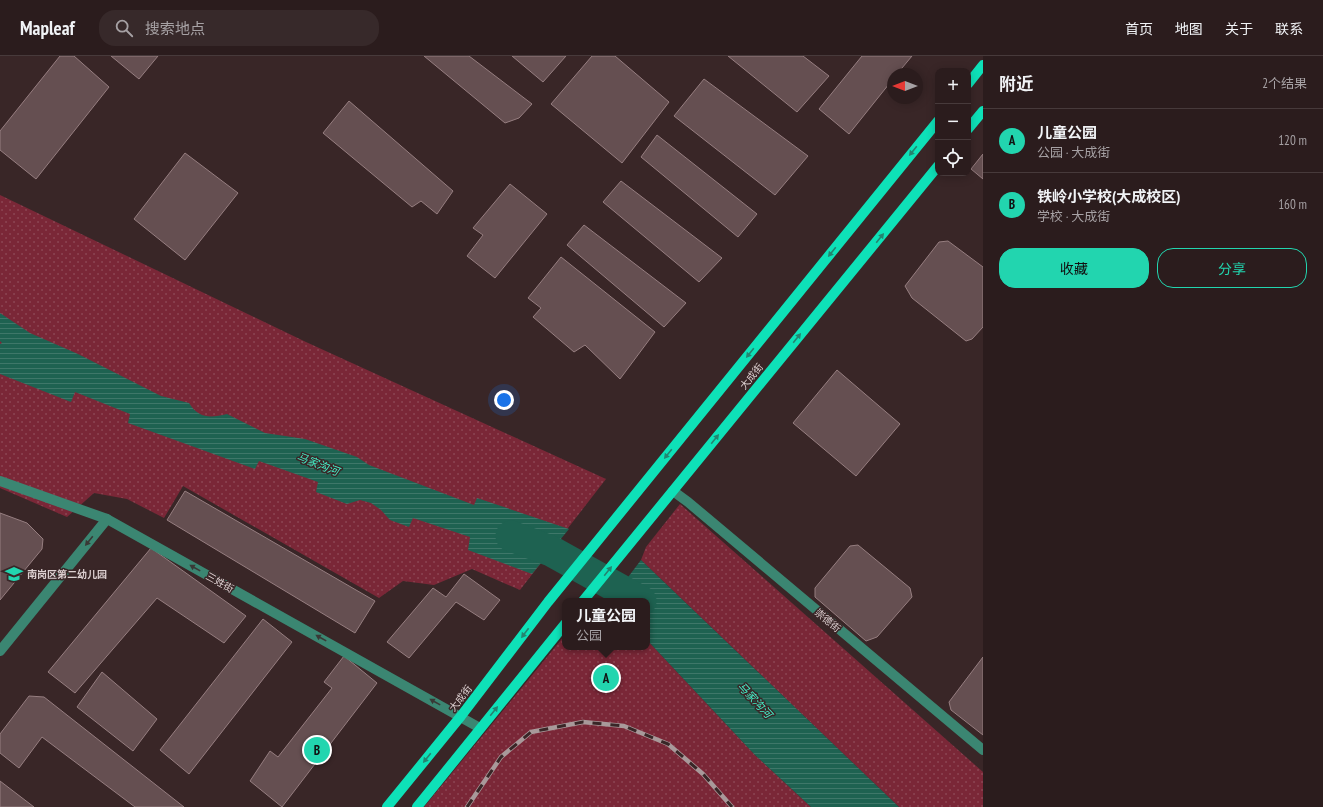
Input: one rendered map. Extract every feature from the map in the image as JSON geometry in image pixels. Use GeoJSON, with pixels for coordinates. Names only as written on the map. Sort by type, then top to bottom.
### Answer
{"type":"FeatureCollection","features":[{"type":"Feature","properties":{"kind":"main road"},"geometry":{"type":"LineString","coordinates":[[971,80],[983,66]]}},
{"type":"Feature","properties":{"kind":"main road"},"geometry":{"type":"LineString","coordinates":[[971,125],[983,111]]}},
{"type":"Feature","properties":{"kind":"main road","name":"大成街"},"geometry":{"type":"LineString","coordinates":[[387,807],[461,716],[548,602],[935,125]]}},
{"type":"Feature","properties":{"kind":"main road","name":"大成街"},"geometry":{"type":"LineString","coordinates":[[585,598],[935,170]]}},
{"type":"Feature","properties":{"kind":"main road"},"geometry":{"type":"LineString","coordinates":[[417,807],[562,628]]}},
{"type":"Feature","properties":{"kind":"street","name":"三姓街"},"geometry":{"type":"LineString","coordinates":[[0,481],[107,519],[480,728]]}},
{"type":"Feature","properties":{"kind":"street","name":"崇德街"},"geometry":{"type":"LineString","coordinates":[[673,491],[983,750]]}},
{"type":"Feature","properties":{"kind":"street"},"geometry":{"type":"LineString","coordinates":[[0,651],[107,519]]}},
{"type":"Feature","properties":{"kind":"shaded area"},"geometry":{"type":"Polygon","coordinates":[[[0,195],[306,342],[606,479],[520,590],[472,569],[434,585],[403,581],[379,598],[183,486],[164,518],[127,499],[94,493],[67,517],[0,488],[0,195]]]}},
{"type":"Feature","properties":{"kind":"shaded area"},"geometry":{"type":"Polygon","coordinates":[[[680,504],[983,772],[983,807],[899,807],[641,560],[646,547],[680,504]]]}},
{"type":"Feature","properties":{"kind":"shaded area"},"geometry":{"type":"Polygon","coordinates":[[[562,639],[562,650],[650,650],[650,643],[755,755],[811,807],[424,807],[562,639]]]}},
{"type":"Feature","properties":{"kind":"water"},"geometry":{"type":"Polygon","coordinates":[[[0,313],[30,333],[78,354],[161,396],[189,403],[201,415],[216,416],[227,414],[265,433],[305,439],[357,457],[369,465],[474,505],[477,498],[569,529],[532,574],[468,550],[470,537],[413,518],[409,527],[390,520],[381,510],[371,503],[360,500],[347,504],[316,492],[318,482],[259,461],[255,469],[128,423],[130,414],[75,392],[71,402],[0,374],[0,344],[2,343],[0,341],[0,313]]]}},
{"type":"Feature","properties":{"kind":"water"},"geometry":{"type":"Polygon","coordinates":[[[641,560],[899,807],[811,807],[755,755],[650,643],[650,598],[612,598],[641,560]]]}},
{"type":"Feature","properties":{"kind":"building"},"geometry":{"type":"Polygon","coordinates":[[[60,56],[74,56],[109,87],[36,179],[0,150],[0,131],[60,56]]]}},
{"type":"Feature","properties":{"kind":"building"},"geometry":{"type":"Polygon","coordinates":[[[111,56],[158,56],[139,79],[111,56]]]}},
{"type":"Feature","properties":{"kind":"building"},"geometry":{"type":"Polygon","coordinates":[[[424,56],[469,56],[532,104],[519,118],[505,123],[424,56]]]}},
{"type":"Feature","properties":{"kind":"building"},"geometry":{"type":"Polygon","coordinates":[[[512,56],[566,56],[543,82],[512,56]]]}},
{"type":"Feature","properties":{"kind":"building"},"geometry":{"type":"Polygon","coordinates":[[[592,56],[615,56],[669,102],[622,163],[551,104],[592,56]]]}},
{"type":"Feature","properties":{"kind":"building"},"geometry":{"type":"Polygon","coordinates":[[[728,56],[803,56],[829,76],[797,112],[728,56]]]}},
{"type":"Feature","properties":{"kind":"building"},"geometry":{"type":"Polygon","coordinates":[[[862,56],[912,56],[902,68],[887,68],[887,86],[849,134],[819,109],[862,56]]]}},
{"type":"Feature","properties":{"kind":"building"},"geometry":{"type":"Polygon","coordinates":[[[704,79],[808,156],[775,195],[674,116],[704,79]]]}},
{"type":"Feature","properties":{"kind":"building"},"geometry":{"type":"Polygon","coordinates":[[[349,101],[453,191],[437,214],[421,201],[412,207],[323,133],[349,101]]]}},
{"type":"Feature","properties":{"kind":"building"},"geometry":{"type":"Polygon","coordinates":[[[657,135],[757,214],[738,237],[641,157],[657,135]]]}},
{"type":"Feature","properties":{"kind":"building"},"geometry":{"type":"Polygon","coordinates":[[[185,153],[238,193],[185,260],[134,219],[185,153]]]}},
{"type":"Feature","properties":{"kind":"building"},"geometry":{"type":"Polygon","coordinates":[[[983,154],[983,179],[971,169],[983,154]]]}},
{"type":"Feature","properties":{"kind":"building"},"geometry":{"type":"Polygon","coordinates":[[[621,181],[722,258],[699,282],[603,202],[621,181]]]}},
{"type":"Feature","properties":{"kind":"building"},"geometry":{"type":"Polygon","coordinates":[[[510,184],[547,214],[495,278],[467,256],[483,235],[473,228],[510,184]]]}},
{"type":"Feature","properties":{"kind":"building"},"geometry":{"type":"Polygon","coordinates":[[[584,225],[686,303],[664,327],[567,245],[584,225]]]}},
{"type":"Feature","properties":{"kind":"building"},"geometry":{"type":"Polygon","coordinates":[[[948,241],[983,267],[983,327],[972,339],[966,341],[912,298],[905,286],[939,242],[948,241]]]}},
{"type":"Feature","properties":{"kind":"building"},"geometry":{"type":"Polygon","coordinates":[[[561,257],[655,332],[620,379],[585,345],[574,352],[533,317],[541,308],[528,298],[561,257]]]}},
{"type":"Feature","properties":{"kind":"building"},"geometry":{"type":"Polygon","coordinates":[[[837,370],[900,424],[856,476],[793,423],[837,370]]]}},
{"type":"Feature","properties":{"kind":"building"},"geometry":{"type":"Polygon","coordinates":[[[185,491],[375,601],[355,633],[167,520],[185,491]]]}},
{"type":"Feature","properties":{"kind":"building","name":"南岗区第二幼儿园"},"geometry":{"type":"Polygon","coordinates":[[[0,513],[27,523],[43,539],[42,549],[0,600],[0,513]]]}},
{"type":"Feature","properties":{"kind":"building"},"geometry":{"type":"Polygon","coordinates":[[[858,545],[910,588],[912,597],[877,637],[866,641],[815,597],[815,588],[850,546],[858,545]]]}},
{"type":"Feature","properties":{"kind":"building"},"geometry":{"type":"Polygon","coordinates":[[[151,548],[246,616],[224,643],[157,598],[75,693],[48,672],[151,548]]]}},
{"type":"Feature","properties":{"kind":"building"},"geometry":{"type":"Polygon","coordinates":[[[464,574],[500,600],[484,620],[456,602],[409,658],[387,642],[433,588],[446,597],[464,574]]]}},
{"type":"Feature","properties":{"kind":"building"},"geometry":{"type":"Polygon","coordinates":[[[263,619],[292,642],[189,774],[160,750],[263,619]]]}},
{"type":"Feature","properties":{"kind":"building"},"geometry":{"type":"Polygon","coordinates":[[[344,656],[377,683],[282,807],[250,781],[270,751],[278,757],[332,688],[324,682],[344,656]]]}},
{"type":"Feature","properties":{"kind":"building"},"geometry":{"type":"Polygon","coordinates":[[[983,657],[983,735],[951,710],[949,702],[983,657]]]}},
{"type":"Feature","properties":{"kind":"building"},"geometry":{"type":"Polygon","coordinates":[[[102,672],[157,719],[133,751],[77,707],[102,672]]]}},
{"type":"Feature","properties":{"kind":"building"},"geometry":{"type":"Polygon","coordinates":[[[29,696],[44,697],[184,807],[135,807],[42,737],[19,768],[0,753],[0,734],[29,696]]]}},
{"type":"Feature","properties":{"kind":"building"},"geometry":{"type":"Polygon","coordinates":[[[0,781],[34,807],[0,807],[0,781]]]}},
{"type":"Feature","properties":{"kind":"waterway","name":"马家沟河"},"geometry":{"type":"LineString","coordinates":[[511,536],[551,551],[636,598]]}},
{"type":"Feature","properties":{"kind":"railway"},"geometry":{"type":"LineString","coordinates":[[467,807],[501,757],[531,732],[583,722],[624,726],[668,744],[703,774],[732,807]]}},
{"type":"Feature","properties":{"kind":"place","name":"南岗区第二幼儿园"},"geometry":{"type":"Point","coordinates":[14,574]}},
{"type":"Feature","properties":{"kind":"place","name":"儿童公园"},"geometry":{"type":"Point","coordinates":[606,678]}},
{"type":"Feature","properties":{"kind":"place","name":"铁岭小学校(大成校区)"},"geometry":{"type":"Point","coordinates":[317,750]}}]}
